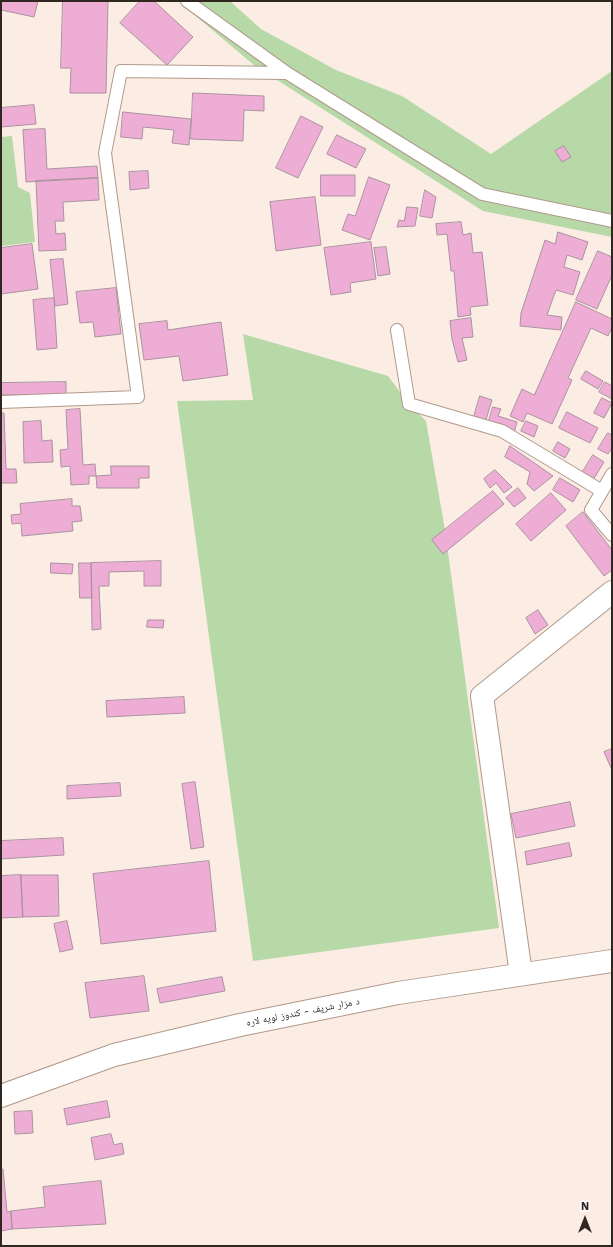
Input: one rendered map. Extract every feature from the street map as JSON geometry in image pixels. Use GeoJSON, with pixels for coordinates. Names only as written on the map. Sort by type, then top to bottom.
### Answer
{"type":"FeatureCollection","features":[{"type":"Feature","properties":{"kind":"main road"},"geometry":{"type":"LineString","coordinates":[[521,974],[482,696],[612,592]]}},
{"type":"Feature","properties":{"kind":"main road","name":"د مزار شریف - کندوز لویه لاره"},"geometry":{"type":"LineString","coordinates":[[1,1096],[114,1055],[240,1025],[398,993],[612,961]]}},
{"type":"Feature","properties":{"kind":"lane"},"geometry":{"type":"LineString","coordinates":[[187,1],[286,73],[482,194],[612,221]]}},
{"type":"Feature","properties":{"kind":"lane"},"geometry":{"type":"LineString","coordinates":[[1,402],[138,397],[104,153],[121,71],[286,73]]}},
{"type":"Feature","properties":{"kind":"lane"},"geometry":{"type":"LineString","coordinates":[[397,330],[409,404],[502,431],[602,491]]}},
{"type":"Feature","properties":{"kind":"lane"},"geometry":{"type":"LineString","coordinates":[[612,474],[591,510],[612,535]]}},
{"type":"Feature","properties":{"kind":"green space"},"geometry":{"type":"Polygon","coordinates":[[[178,1],[230,1],[261,29],[336,70],[402,96],[491,154],[612,71],[612,237],[483,211],[255,66],[178,1]]]}},
{"type":"Feature","properties":{"kind":"green space"},"geometry":{"type":"Polygon","coordinates":[[[12,136],[18,187],[30,193],[35,242],[1,246],[1,137],[12,136]]]}},
{"type":"Feature","properties":{"kind":"green space"},"geometry":{"type":"Polygon","coordinates":[[[243,334],[388,376],[409,404],[426,421],[445,530],[499,928],[253,961],[177,401],[253,400],[243,334]]]}},
{"type":"Feature","properties":{"kind":"building"},"geometry":{"type":"Polygon","coordinates":[[[1,1],[38,1],[34,17],[1,10],[1,1]]]}},
{"type":"Feature","properties":{"kind":"building"},"geometry":{"type":"Polygon","coordinates":[[[63,1],[108,1],[106,93],[70,93],[71,68],[61,68],[63,1]]]}},
{"type":"Feature","properties":{"kind":"building"},"geometry":{"type":"Polygon","coordinates":[[[140,1],[154,1],[193,37],[167,65],[120,23],[140,1]]]}},
{"type":"Feature","properties":{"kind":"building"},"geometry":{"type":"Polygon","coordinates":[[[193,93],[264,96],[264,111],[244,110],[243,141],[191,139],[193,93]]]}},
{"type":"Feature","properties":{"kind":"building"},"geometry":{"type":"Polygon","coordinates":[[[34,105],[36,124],[1,127],[1,108],[34,105]]]}},
{"type":"Feature","properties":{"kind":"building"},"geometry":{"type":"Polygon","coordinates":[[[123,112],[191,119],[189,145],[172,143],[174,130],[143,127],[142,139],[121,137],[123,112]]]}},
{"type":"Feature","properties":{"kind":"building"},"geometry":{"type":"Polygon","coordinates":[[[301,116],[323,127],[298,178],[276,168],[301,116]]]}},
{"type":"Feature","properties":{"kind":"building"},"geometry":{"type":"Polygon","coordinates":[[[45,129],[47,169],[97,166],[98,178],[26,182],[23,130],[45,129]]]}},
{"type":"Feature","properties":{"kind":"building"},"geometry":{"type":"Polygon","coordinates":[[[337,135],[366,149],[356,168],[327,154],[337,135]]]}},
{"type":"Feature","properties":{"kind":"building"},"geometry":{"type":"Polygon","coordinates":[[[564,146],[571,157],[562,162],[555,151],[564,146]]]}},
{"type":"Feature","properties":{"kind":"building"},"geometry":{"type":"Polygon","coordinates":[[[148,171],[149,188],[130,190],[129,172],[148,171]]]}},
{"type":"Feature","properties":{"kind":"building"},"geometry":{"type":"Polygon","coordinates":[[[321,175],[355,175],[355,196],[321,196],[321,175]]]}},
{"type":"Feature","properties":{"kind":"building"},"geometry":{"type":"Polygon","coordinates":[[[369,177],[390,185],[370,240],[342,230],[348,214],[355,216],[369,177]]]}},
{"type":"Feature","properties":{"kind":"building"},"geometry":{"type":"Polygon","coordinates":[[[98,178],[99,200],[63,202],[64,221],[55,221],[56,234],[65,233],[66,250],[39,251],[36,181],[98,178]]]}},
{"type":"Feature","properties":{"kind":"building"},"geometry":{"type":"Polygon","coordinates":[[[425,190],[436,197],[432,218],[420,216],[425,190]]]}},
{"type":"Feature","properties":{"kind":"building"},"geometry":{"type":"Polygon","coordinates":[[[315,197],[321,245],[276,251],[270,202],[315,197]]]}},
{"type":"Feature","properties":{"kind":"building"},"geometry":{"type":"Polygon","coordinates":[[[407,207],[418,208],[415,226],[397,227],[399,220],[404,221],[407,207]]]}},
{"type":"Feature","properties":{"kind":"building"},"geometry":{"type":"Polygon","coordinates":[[[461,222],[463,235],[471,233],[473,253],[482,252],[488,305],[470,307],[471,315],[458,317],[454,271],[451,271],[447,234],[437,235],[436,224],[461,222]]]}},
{"type":"Feature","properties":{"kind":"building"},"geometry":{"type":"Polygon","coordinates":[[[558,232],[588,242],[582,260],[567,255],[564,267],[580,272],[573,295],[556,290],[547,315],[562,317],[561,330],[520,326],[521,313],[545,240],[555,244],[558,232]]]}},
{"type":"Feature","properties":{"kind":"building"},"geometry":{"type":"Polygon","coordinates":[[[371,242],[376,279],[350,283],[351,292],[331,295],[324,248],[371,242]]]}},
{"type":"Feature","properties":{"kind":"building"},"geometry":{"type":"Polygon","coordinates":[[[32,244],[38,289],[1,294],[1,248],[32,244]]]}},
{"type":"Feature","properties":{"kind":"building"},"geometry":{"type":"Polygon","coordinates":[[[386,247],[390,274],[378,276],[374,248],[386,247]]]}},
{"type":"Feature","properties":{"kind":"building"},"geometry":{"type":"Polygon","coordinates":[[[598,251],[612,257],[612,275],[597,309],[576,300],[598,251]]]}},
{"type":"Feature","properties":{"kind":"building"},"geometry":{"type":"Polygon","coordinates":[[[63,259],[68,304],[55,306],[50,260],[63,259]]]}},
{"type":"Feature","properties":{"kind":"building"},"geometry":{"type":"Polygon","coordinates":[[[116,288],[121,334],[95,337],[93,322],[80,323],[76,292],[116,288]]]}},
{"type":"Feature","properties":{"kind":"building"},"geometry":{"type":"Polygon","coordinates":[[[54,298],[57,348],[37,350],[33,300],[54,298]]]}},
{"type":"Feature","properties":{"kind":"building"},"geometry":{"type":"Polygon","coordinates":[[[576,302],[612,319],[612,327],[608,336],[591,328],[568,378],[572,380],[552,424],[527,413],[523,422],[510,416],[522,389],[534,395],[576,302]]]}},
{"type":"Feature","properties":{"kind":"building"},"geometry":{"type":"Polygon","coordinates":[[[471,318],[473,337],[462,338],[467,360],[458,362],[452,339],[450,321],[471,318]]]}},
{"type":"Feature","properties":{"kind":"building"},"geometry":{"type":"Polygon","coordinates":[[[167,321],[168,330],[221,322],[228,375],[183,381],[179,356],[144,360],[139,324],[167,321]]]}},
{"type":"Feature","properties":{"kind":"building"},"geometry":{"type":"Polygon","coordinates":[[[586,371],[603,381],[598,389],[581,379],[586,371]]]}},
{"type":"Feature","properties":{"kind":"building"},"geometry":{"type":"Polygon","coordinates":[[[66,382],[66,394],[1,395],[1,383],[66,382]]]}},
{"type":"Feature","properties":{"kind":"building"},"geometry":{"type":"Polygon","coordinates":[[[605,382],[612,386],[612,399],[599,392],[605,382]]]}},
{"type":"Feature","properties":{"kind":"building"},"geometry":{"type":"Polygon","coordinates":[[[480,396],[492,400],[485,423],[473,420],[480,396]]]}},
{"type":"Feature","properties":{"kind":"building"},"geometry":{"type":"Polygon","coordinates":[[[602,398],[612,403],[604,418],[594,413],[602,398]]]}},
{"type":"Feature","properties":{"kind":"building"},"geometry":{"type":"Polygon","coordinates":[[[493,407],[501,409],[498,416],[517,422],[514,433],[488,424],[493,407]]]}},
{"type":"Feature","properties":{"kind":"building"},"geometry":{"type":"Polygon","coordinates":[[[80,409],[83,465],[95,464],[96,476],[89,476],[89,484],[71,485],[70,466],[61,467],[60,450],[68,449],[66,410],[80,409]]]}},
{"type":"Feature","properties":{"kind":"building"},"geometry":{"type":"Polygon","coordinates":[[[567,412],[598,428],[590,443],[559,428],[567,412]]]}},
{"type":"Feature","properties":{"kind":"building"},"geometry":{"type":"Polygon","coordinates":[[[1,413],[4,413],[6,469],[16,469],[17,483],[1,483],[1,413]]]}},
{"type":"Feature","properties":{"kind":"building"},"geometry":{"type":"Polygon","coordinates":[[[41,421],[42,441],[52,440],[53,462],[24,463],[23,422],[41,421]]]}},
{"type":"Feature","properties":{"kind":"building"},"geometry":{"type":"Polygon","coordinates":[[[526,421],[538,426],[534,437],[521,431],[526,421]]]}},
{"type":"Feature","properties":{"kind":"building"},"geometry":{"type":"Polygon","coordinates":[[[608,433],[612,435],[612,448],[608,454],[598,449],[608,433]]]}},
{"type":"Feature","properties":{"kind":"building"},"geometry":{"type":"Polygon","coordinates":[[[558,442],[570,449],[565,458],[553,451],[558,442]]]}},
{"type":"Feature","properties":{"kind":"building"},"geometry":{"type":"Polygon","coordinates":[[[510,446],[553,476],[534,491],[527,484],[530,472],[505,457],[510,446]]]}},
{"type":"Feature","properties":{"kind":"building"},"geometry":{"type":"Polygon","coordinates":[[[593,455],[604,462],[593,480],[582,473],[593,455]]]}},
{"type":"Feature","properties":{"kind":"building"},"geometry":{"type":"Polygon","coordinates":[[[111,466],[149,466],[149,478],[139,478],[139,488],[97,488],[96,476],[111,475],[111,466]]]}},
{"type":"Feature","properties":{"kind":"building"},"geometry":{"type":"Polygon","coordinates":[[[495,470],[512,487],[504,493],[496,483],[490,488],[484,479],[495,470]]]}},
{"type":"Feature","properties":{"kind":"building"},"geometry":{"type":"Polygon","coordinates":[[[560,478],[580,490],[573,502],[553,490],[560,478]]]}},
{"type":"Feature","properties":{"kind":"building"},"geometry":{"type":"Polygon","coordinates":[[[518,488],[526,498],[514,507],[506,498],[518,488]]]}},
{"type":"Feature","properties":{"kind":"building"},"geometry":{"type":"Polygon","coordinates":[[[493,491],[504,504],[443,554],[432,540],[493,491]]]}},
{"type":"Feature","properties":{"kind":"building"},"geometry":{"type":"Polygon","coordinates":[[[551,493],[566,510],[531,541],[516,524],[551,493]]]}},
{"type":"Feature","properties":{"kind":"building"},"geometry":{"type":"Polygon","coordinates":[[[72,499],[72,506],[80,506],[82,521],[72,522],[73,531],[22,536],[21,523],[12,524],[11,515],[21,514],[20,504],[72,499]]]}},
{"type":"Feature","properties":{"kind":"building"},"geometry":{"type":"Polygon","coordinates":[[[583,512],[612,550],[612,570],[604,576],[566,526],[583,512]]]}},
{"type":"Feature","properties":{"kind":"building"},"geometry":{"type":"Polygon","coordinates":[[[161,561],[161,586],[144,586],[144,571],[109,572],[109,586],[99,586],[101,629],[92,630],[91,563],[161,561]]]}},
{"type":"Feature","properties":{"kind":"building"},"geometry":{"type":"Polygon","coordinates":[[[51,563],[73,564],[72,574],[51,573],[51,563]]]}},
{"type":"Feature","properties":{"kind":"building"},"geometry":{"type":"Polygon","coordinates":[[[79,563],[91,563],[92,598],[80,598],[79,563]]]}},
{"type":"Feature","properties":{"kind":"building"},"geometry":{"type":"Polygon","coordinates":[[[538,610],[548,625],[535,634],[526,618],[538,610]]]}},
{"type":"Feature","properties":{"kind":"building"},"geometry":{"type":"Polygon","coordinates":[[[148,620],[164,620],[163,628],[147,627],[148,620]]]}},
{"type":"Feature","properties":{"kind":"building"},"geometry":{"type":"Polygon","coordinates":[[[184,697],[185,713],[107,717],[106,701],[184,697]]]}},
{"type":"Feature","properties":{"kind":"building"},"geometry":{"type":"Polygon","coordinates":[[[612,749],[612,770],[604,752],[612,749]]]}},
{"type":"Feature","properties":{"kind":"building"},"geometry":{"type":"Polygon","coordinates":[[[195,782],[204,847],[191,849],[182,784],[195,782]]]}},
{"type":"Feature","properties":{"kind":"building"},"geometry":{"type":"Polygon","coordinates":[[[120,783],[121,796],[67,799],[67,786],[120,783]]]}},
{"type":"Feature","properties":{"kind":"building"},"geometry":{"type":"Polygon","coordinates":[[[570,802],[575,826],[516,838],[511,814],[570,802]]]}},
{"type":"Feature","properties":{"kind":"building"},"geometry":{"type":"Polygon","coordinates":[[[63,838],[64,855],[1,859],[1,841],[63,838]]]}},
{"type":"Feature","properties":{"kind":"building"},"geometry":{"type":"Polygon","coordinates":[[[569,843],[572,856],[527,865],[525,852],[569,843]]]}},
{"type":"Feature","properties":{"kind":"building"},"geometry":{"type":"Polygon","coordinates":[[[209,861],[216,931],[101,944],[93,874],[209,861]]]}},
{"type":"Feature","properties":{"kind":"building"},"geometry":{"type":"Polygon","coordinates":[[[21,875],[23,917],[1,918],[1,876],[21,875]]]}},
{"type":"Feature","properties":{"kind":"building"},"geometry":{"type":"Polygon","coordinates":[[[21,875],[58,875],[59,916],[23,917],[21,875]]]}},
{"type":"Feature","properties":{"kind":"building"},"geometry":{"type":"Polygon","coordinates":[[[67,921],[73,949],[60,952],[54,924],[67,921]]]}},
{"type":"Feature","properties":{"kind":"building"},"geometry":{"type":"Polygon","coordinates":[[[144,976],[149,1011],[90,1018],[85,983],[144,976]]]}},
{"type":"Feature","properties":{"kind":"building"},"geometry":{"type":"Polygon","coordinates":[[[222,977],[225,991],[160,1003],[157,989],[222,977]]]}},
{"type":"Feature","properties":{"kind":"building"},"geometry":{"type":"Polygon","coordinates":[[[107,1101],[110,1117],[67,1125],[64,1109],[107,1101]]]}},
{"type":"Feature","properties":{"kind":"building"},"geometry":{"type":"Polygon","coordinates":[[[32,1111],[33,1133],[15,1134],[14,1112],[32,1111]]]}},
{"type":"Feature","properties":{"kind":"building"},"geometry":{"type":"Polygon","coordinates":[[[111,1134],[114,1145],[122,1143],[124,1154],[95,1160],[91,1138],[111,1134]]]}},
{"type":"Feature","properties":{"kind":"building"},"geometry":{"type":"Polygon","coordinates":[[[1,1169],[3,1169],[7,1212],[11,1211],[12,1229],[1,1231],[1,1169]]]}},
{"type":"Feature","properties":{"kind":"building"},"geometry":{"type":"Polygon","coordinates":[[[101,1181],[106,1224],[12,1229],[11,1211],[45,1207],[43,1187],[101,1181]]]}}]}
